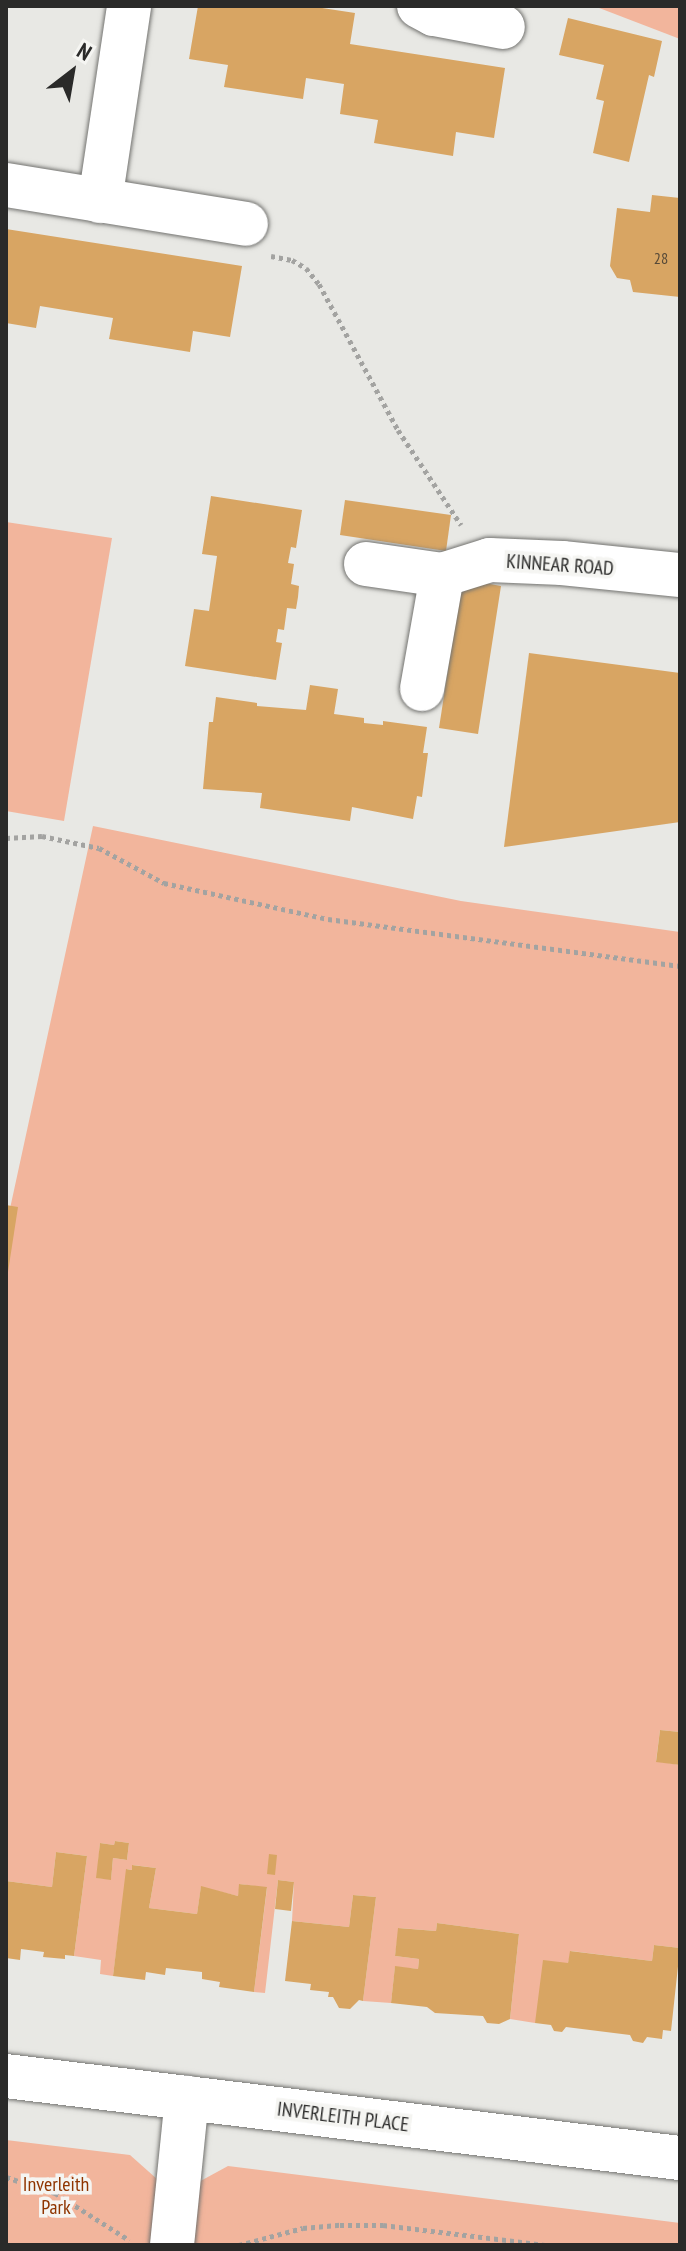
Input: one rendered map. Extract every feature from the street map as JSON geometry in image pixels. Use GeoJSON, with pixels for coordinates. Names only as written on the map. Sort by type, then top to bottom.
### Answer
{"type":"FeatureCollection","features":[{"type":"Feature","properties":{"kind":"street"},"geometry":{"type":"LineString","coordinates":[[100,201],[129,6]]}},
{"type":"Feature","properties":{"kind":"street"},"geometry":{"type":"LineString","coordinates":[[419,6],[434,14],[503,27]]}},
{"type":"Feature","properties":{"kind":"street"},"geometry":{"type":"LineString","coordinates":[[6,185],[246,224]]}},
{"type":"Feature","properties":{"kind":"street","name":"KINNEAR ROAD"},"geometry":{"type":"LineString","coordinates":[[366,564],[442,575],[490,560],[680,575]]}},
{"type":"Feature","properties":{"kind":"street"},"geometry":{"type":"LineString","coordinates":[[422,689],[442,575]]}},
{"type":"Feature","properties":{"kind":"street","name":"INVERLEITH PLACE"},"geometry":{"type":"LineString","coordinates":[[6,2076],[680,2158]]}},
{"type":"Feature","properties":{"kind":"street"},"geometry":{"type":"LineString","coordinates":[[172,2245],[187,2098]]}},
{"type":"Feature","properties":{"kind":"path"},"geometry":{"type":"LineString","coordinates":[[246,224],[242,251],[292,260],[306,268],[319,284],[398,430],[463,528],[490,560]]}},
{"type":"Feature","properties":{"kind":"path"},"geometry":{"type":"LineString","coordinates":[[6,838],[42,836],[99,848],[164,883],[328,919],[680,966]]}},
{"type":"Feature","properties":{"kind":"path"},"geometry":{"type":"LineString","coordinates":[[6,2177],[55,2193],[136,2245]]}},
{"type":"Feature","properties":{"kind":"path"},"geometry":{"type":"LineString","coordinates":[[239,2245],[303,2228],[340,2225],[383,2225],[545,2245]]}},
{"type":"Feature","properties":{"kind":"green space"},"geometry":{"type":"Polygon","coordinates":[[[594,6],[680,6],[680,39],[594,6]]]}},
{"type":"Feature","properties":{"kind":"green space"},"geometry":{"type":"Polygon","coordinates":[[[6,522],[112,538],[64,821],[6,811],[6,522]]]}},
{"type":"Feature","properties":{"kind":"green space"},"geometry":{"type":"Polygon","coordinates":[[[93,826],[461,901],[680,932],[680,1732],[660,1730],[656,1761],[680,1765],[680,1948],[654,1945],[652,1961],[571,1951],[568,1963],[535,2023],[510,2019],[519,1934],[437,1923],[436,1931],[399,1928],[395,1956],[419,1959],[418,1969],[395,1967],[391,2003],[363,2001],[376,1897],[353,1895],[349,1927],[292,1921],[294,1882],[278,1880],[265,1993],[254,1992],[267,1888],[240,1884],[238,1896],[201,1887],[197,1914],[149,1908],[156,1868],[133,1865],[132,1870],[127,1869],[113,1976],[100,1974],[101,1960],[74,1956],[87,1856],[56,1852],[52,1887],[6,1881],[6,1227],[93,826]],[[100,1843],[97,1878],[111,1879],[113,1858],[127,1860],[129,1843],[100,1843]]]}},
{"type":"Feature","properties":{"kind":"green space","name":"Inverleith Park"},"geometry":{"type":"Polygon","coordinates":[[[6,2140],[130,2155],[157,2179],[195,2184],[228,2166],[680,2223],[680,2245],[6,2245],[6,2140]]]}},
{"type":"Feature","properties":{"kind":"building"},"geometry":{"type":"Polygon","coordinates":[[[198,6],[309,6],[355,13],[350,44],[505,68],[494,138],[456,132],[453,156],[374,143],[378,120],[340,114],[344,84],[306,78],[303,99],[224,87],[228,65],[189,59],[198,6]]]}},
{"type":"Feature","properties":{"kind":"building"},"geometry":{"type":"Polygon","coordinates":[[[568,18],[662,41],[654,77],[649,75],[629,162],[593,153],[604,101],[596,99],[604,65],[559,55],[568,18]]]}},
{"type":"Feature","properties":{"kind":"building"},"geometry":{"type":"Polygon","coordinates":[[[652,195],[680,198],[680,297],[633,292],[630,280],[617,278],[610,266],[617,208],[650,212],[652,195]]]}},
{"type":"Feature","properties":{"kind":"building"},"geometry":{"type":"Polygon","coordinates":[[[6,229],[242,266],[230,337],[193,331],[190,352],[109,339],[113,318],[40,306],[36,328],[6,323],[6,229]]]}},
{"type":"Feature","properties":{"kind":"building"},"geometry":{"type":"Polygon","coordinates":[[[211,496],[302,510],[296,548],[291,547],[288,563],[294,564],[291,584],[299,586],[298,597],[296,609],[287,608],[284,630],[278,629],[276,642],[282,643],[276,680],[185,666],[194,609],[209,611],[217,556],[202,554],[211,496]]]}},
{"type":"Feature","properties":{"kind":"building"},"geometry":{"type":"Polygon","coordinates":[[[345,500],[451,515],[446,551],[340,535],[345,500]]]}},
{"type":"Feature","properties":{"kind":"building"},"geometry":{"type":"Polygon","coordinates":[[[462,579],[501,586],[478,734],[439,728],[462,579]]]}},
{"type":"Feature","properties":{"kind":"building"},"geometry":{"type":"Polygon","coordinates":[[[529,653],[680,673],[680,822],[504,847],[529,653]]]}},
{"type":"Feature","properties":{"kind":"building"},"geometry":{"type":"Polygon","coordinates":[[[310,685],[338,689],[334,714],[364,718],[364,723],[383,725],[383,721],[427,727],[423,753],[428,753],[422,797],[417,796],[413,819],[352,807],[350,821],[260,808],[262,793],[203,789],[209,722],[213,722],[216,697],[257,703],[257,706],[306,710],[310,685]]]}},
{"type":"Feature","properties":{"kind":"building"},"geometry":{"type":"Polygon","coordinates":[[[6,1205],[18,1207],[8,1272],[6,1271],[6,1205]]]}},
{"type":"Feature","properties":{"kind":"building"},"geometry":{"type":"Polygon","coordinates":[[[660,1730],[680,1732],[680,1765],[656,1762],[660,1730]]]}},
{"type":"Feature","properties":{"kind":"building"},"geometry":{"type":"Polygon","coordinates":[[[115,1841],[129,1843],[127,1860],[113,1858],[111,1880],[96,1878],[100,1843],[114,1845],[115,1841]]]}},
{"type":"Feature","properties":{"kind":"building"},"geometry":{"type":"Polygon","coordinates":[[[56,1852],[87,1856],[74,1956],[65,1955],[65,1959],[43,1957],[44,1952],[21,1949],[20,1960],[6,1958],[6,1881],[52,1887],[56,1852]]]}},
{"type":"Feature","properties":{"kind":"building"},"geometry":{"type":"Polygon","coordinates":[[[269,1854],[277,1855],[275,1875],[267,1874],[269,1854]]]}},
{"type":"Feature","properties":{"kind":"building"},"geometry":{"type":"Polygon","coordinates":[[[132,1865],[156,1868],[149,1908],[197,1914],[201,1886],[238,1896],[239,1884],[267,1887],[254,1992],[219,1987],[220,1982],[202,1979],[202,1972],[166,1968],[165,1975],[146,1972],[145,1980],[113,1976],[126,1869],[132,1870],[132,1865]]]}},
{"type":"Feature","properties":{"kind":"building"},"geometry":{"type":"Polygon","coordinates":[[[278,1880],[294,1882],[291,1911],[275,1909],[278,1880]]]}},
{"type":"Feature","properties":{"kind":"building"},"geometry":{"type":"Polygon","coordinates":[[[353,1895],[376,1897],[363,2001],[359,2000],[350,2009],[339,2008],[333,1997],[328,1997],[329,1992],[310,1990],[311,1984],[285,1981],[292,1921],[349,1927],[353,1895]]]}},
{"type":"Feature","properties":{"kind":"building"},"geometry":{"type":"Polygon","coordinates":[[[437,1923],[519,1934],[510,2019],[499,2024],[487,2023],[483,2016],[435,2013],[427,2007],[391,2003],[395,1966],[418,1969],[419,1959],[395,1956],[398,1928],[436,1931],[437,1923]]]}},
{"type":"Feature","properties":{"kind":"building"},"geometry":{"type":"Polygon","coordinates":[[[654,1945],[680,1948],[671,2031],[663,2030],[662,2039],[647,2037],[643,2043],[633,2041],[630,2035],[566,2027],[562,2032],[554,2031],[551,2025],[535,2023],[543,1960],[568,1963],[570,1951],[652,1961],[654,1945]]]}}]}
